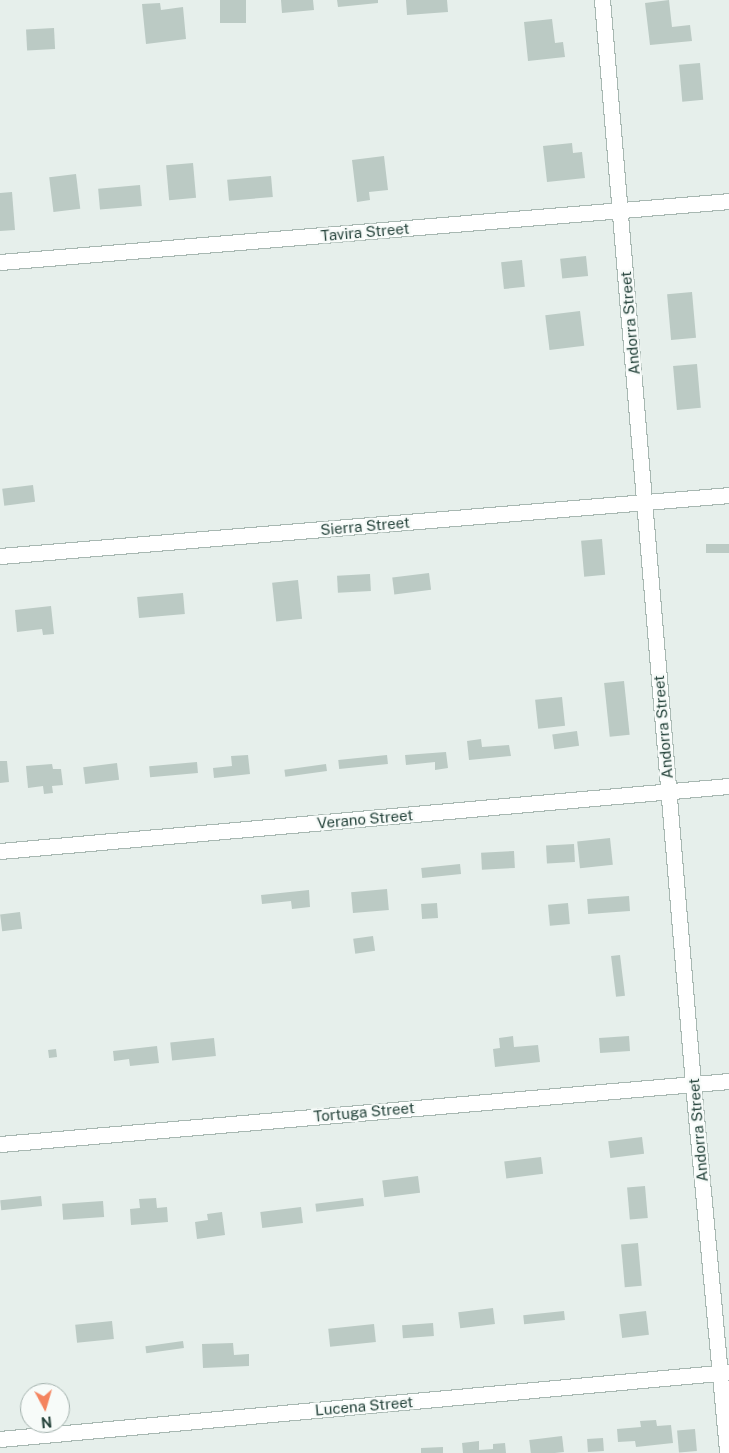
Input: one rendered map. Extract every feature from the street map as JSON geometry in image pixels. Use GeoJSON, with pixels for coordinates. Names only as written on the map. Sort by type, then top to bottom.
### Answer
{"type":"FeatureCollection","features":[{"type":"Feature","properties":{"kind":"street","name":"Andorra Street"},"geometry":{"type":"LineString","coordinates":[[602,0],[622,212],[693,1084],[725,1373],[728,1453]]}},
{"type":"Feature","properties":{"kind":"street","name":"Tavira Street"},"geometry":{"type":"LineString","coordinates":[[0,262],[622,212],[729,201]]}},
{"type":"Feature","properties":{"kind":"street","name":"Sierra Street"},"geometry":{"type":"LineString","coordinates":[[0,556],[729,495]]}},
{"type":"Feature","properties":{"kind":"street","name":"Verano Street"},"geometry":{"type":"LineString","coordinates":[[0,850],[729,786]]}},
{"type":"Feature","properties":{"kind":"street","name":"Tortuga Street"},"geometry":{"type":"LineString","coordinates":[[0,1144],[729,1081]]}},
{"type":"Feature","properties":{"kind":"street","name":"Lucena Street"},"geometry":{"type":"LineString","coordinates":[[0,1439],[725,1373]]}},
{"type":"Feature","properties":{"kind":"building"},"geometry":{"type":"Polygon","coordinates":[[[220,0],[246,0],[246,23],[220,23],[220,0]]]}},
{"type":"Feature","properties":{"kind":"building"},"geometry":{"type":"Polygon","coordinates":[[[281,0],[313,0],[314,10],[282,13],[281,0]]]}},
{"type":"Feature","properties":{"kind":"building"},"geometry":{"type":"Polygon","coordinates":[[[337,0],[378,0],[378,3],[338,7],[337,0]]]}},
{"type":"Feature","properties":{"kind":"building"},"geometry":{"type":"Polygon","coordinates":[[[406,0],[447,0],[448,12],[407,15],[406,0]]]}},
{"type":"Feature","properties":{"kind":"building"},"geometry":{"type":"Polygon","coordinates":[[[669,0],[672,27],[690,25],[692,41],[650,45],[645,3],[669,0]]]}},
{"type":"Feature","properties":{"kind":"building"},"geometry":{"type":"Polygon","coordinates":[[[160,3],[161,10],[183,7],[186,39],[146,44],[142,4],[160,3]]]}},
{"type":"Feature","properties":{"kind":"building"},"geometry":{"type":"Polygon","coordinates":[[[552,19],[555,43],[563,42],[565,57],[528,61],[524,22],[552,19]]]}},
{"type":"Feature","properties":{"kind":"building"},"geometry":{"type":"Polygon","coordinates":[[[54,28],[55,49],[27,50],[26,29],[54,28]]]}},
{"type":"Feature","properties":{"kind":"building"},"geometry":{"type":"Polygon","coordinates":[[[700,63],[703,100],[682,102],[679,65],[700,63]]]}},
{"type":"Feature","properties":{"kind":"building"},"geometry":{"type":"Polygon","coordinates":[[[572,143],[573,153],[582,152],[585,178],[547,182],[543,146],[572,143]]]}},
{"type":"Feature","properties":{"kind":"building"},"geometry":{"type":"Polygon","coordinates":[[[384,156],[388,190],[369,192],[370,200],[357,202],[352,160],[384,156]]]}},
{"type":"Feature","properties":{"kind":"building"},"geometry":{"type":"Polygon","coordinates":[[[193,163],[196,198],[169,200],[166,165],[193,163]]]}},
{"type":"Feature","properties":{"kind":"building"},"geometry":{"type":"Polygon","coordinates":[[[76,174],[80,209],[53,212],[49,177],[76,174]]]}},
{"type":"Feature","properties":{"kind":"building"},"geometry":{"type":"Polygon","coordinates":[[[271,176],[273,197],[229,201],[227,180],[271,176]]]}},
{"type":"Feature","properties":{"kind":"building"},"geometry":{"type":"Polygon","coordinates":[[[140,185],[142,206],[100,210],[98,189],[140,185]]]}},
{"type":"Feature","properties":{"kind":"building"},"geometry":{"type":"Polygon","coordinates":[[[12,192],[15,230],[0,231],[0,193],[12,192]]]}},
{"type":"Feature","properties":{"kind":"building"},"geometry":{"type":"Polygon","coordinates":[[[586,256],[588,276],[562,279],[560,259],[586,256]]]}},
{"type":"Feature","properties":{"kind":"building"},"geometry":{"type":"Polygon","coordinates":[[[522,260],[525,287],[504,289],[501,262],[522,260]]]}},
{"type":"Feature","properties":{"kind":"building"},"geometry":{"type":"Polygon","coordinates":[[[692,292],[696,338],[671,340],[667,294],[692,292]]]}},
{"type":"Feature","properties":{"kind":"building"},"geometry":{"type":"Polygon","coordinates":[[[580,311],[584,346],[550,350],[545,315],[580,311]]]}},
{"type":"Feature","properties":{"kind":"building"},"geometry":{"type":"Polygon","coordinates":[[[697,364],[701,408],[677,410],[673,366],[697,364]]]}},
{"type":"Feature","properties":{"kind":"building"},"geometry":{"type":"Polygon","coordinates":[[[33,485],[35,502],[4,506],[2,489],[33,485]]]}},
{"type":"Feature","properties":{"kind":"building"},"geometry":{"type":"Polygon","coordinates":[[[602,539],[605,575],[584,577],[581,541],[602,539]]]}},
{"type":"Feature","properties":{"kind":"building"},"geometry":{"type":"Polygon","coordinates":[[[706,544],[729,544],[729,553],[706,553],[706,544]]]}},
{"type":"Feature","properties":{"kind":"building"},"geometry":{"type":"Polygon","coordinates":[[[429,573],[431,590],[394,594],[392,578],[429,573]]]}},
{"type":"Feature","properties":{"kind":"building"},"geometry":{"type":"Polygon","coordinates":[[[370,574],[371,591],[338,593],[337,576],[370,574]]]}},
{"type":"Feature","properties":{"kind":"building"},"geometry":{"type":"Polygon","coordinates":[[[298,580],[302,619],[276,622],[272,583],[298,580]]]}},
{"type":"Feature","properties":{"kind":"building"},"geometry":{"type":"Polygon","coordinates":[[[183,593],[185,614],[139,618],[137,597],[183,593]]]}},
{"type":"Feature","properties":{"kind":"building"},"geometry":{"type":"Polygon","coordinates":[[[51,606],[54,634],[43,635],[42,629],[17,632],[15,610],[51,606]]]}},
{"type":"Feature","properties":{"kind":"building"},"geometry":{"type":"Polygon","coordinates":[[[624,681],[630,735],[610,737],[604,683],[624,681]]]}},
{"type":"Feature","properties":{"kind":"building"},"geometry":{"type":"Polygon","coordinates":[[[562,697],[565,726],[538,729],[535,700],[562,697]]]}},
{"type":"Feature","properties":{"kind":"building"},"geometry":{"type":"Polygon","coordinates":[[[577,731],[579,746],[554,749],[552,734],[577,731]]]}},
{"type":"Feature","properties":{"kind":"building"},"geometry":{"type":"Polygon","coordinates":[[[481,739],[482,747],[509,745],[511,756],[469,760],[467,741],[481,739]]]}},
{"type":"Feature","properties":{"kind":"building"},"geometry":{"type":"Polygon","coordinates":[[[446,752],[448,768],[435,770],[435,762],[406,765],[405,755],[446,752]]]}},
{"type":"Feature","properties":{"kind":"building"},"geometry":{"type":"Polygon","coordinates":[[[248,755],[250,774],[214,778],[213,768],[232,766],[231,756],[248,755]]]}},
{"type":"Feature","properties":{"kind":"building"},"geometry":{"type":"Polygon","coordinates":[[[387,755],[388,764],[339,769],[338,760],[387,755]]]}},
{"type":"Feature","properties":{"kind":"building"},"geometry":{"type":"Polygon","coordinates":[[[0,761],[7,761],[9,782],[0,783],[0,761]]]}},
{"type":"Feature","properties":{"kind":"building"},"geometry":{"type":"Polygon","coordinates":[[[197,762],[198,773],[150,777],[149,766],[197,762]]]}},
{"type":"Feature","properties":{"kind":"building"},"geometry":{"type":"Polygon","coordinates":[[[117,763],[119,780],[85,784],[83,767],[117,763]]]}},
{"type":"Feature","properties":{"kind":"building"},"geometry":{"type":"Polygon","coordinates":[[[52,764],[53,769],[61,769],[63,785],[52,786],[53,793],[44,794],[43,786],[28,788],[26,766],[52,764]]]}},
{"type":"Feature","properties":{"kind":"building"},"geometry":{"type":"Polygon","coordinates":[[[326,764],[327,771],[285,777],[284,770],[326,764]]]}},
{"type":"Feature","properties":{"kind":"building"},"geometry":{"type":"Polygon","coordinates":[[[610,838],[613,865],[580,868],[577,841],[610,838]]]}},
{"type":"Feature","properties":{"kind":"building"},"geometry":{"type":"Polygon","coordinates":[[[574,844],[575,862],[547,863],[546,845],[574,844]]]}},
{"type":"Feature","properties":{"kind":"building"},"geometry":{"type":"Polygon","coordinates":[[[514,851],[515,868],[482,870],[481,853],[514,851]]]}},
{"type":"Feature","properties":{"kind":"building"},"geometry":{"type":"Polygon","coordinates":[[[460,864],[461,874],[422,878],[421,868],[460,864]]]}},
{"type":"Feature","properties":{"kind":"building"},"geometry":{"type":"Polygon","coordinates":[[[387,889],[389,910],[353,913],[351,892],[387,889]]]}},
{"type":"Feature","properties":{"kind":"building"},"geometry":{"type":"Polygon","coordinates":[[[309,890],[310,907],[292,909],[291,901],[262,904],[261,895],[309,890]]]}},
{"type":"Feature","properties":{"kind":"building"},"geometry":{"type":"Polygon","coordinates":[[[629,896],[630,911],[588,914],[587,899],[629,896]]]}},
{"type":"Feature","properties":{"kind":"building"},"geometry":{"type":"Polygon","coordinates":[[[437,903],[438,918],[422,919],[421,904],[437,903]]]}},
{"type":"Feature","properties":{"kind":"building"},"geometry":{"type":"Polygon","coordinates":[[[568,903],[570,924],[550,926],[548,905],[568,903]]]}},
{"type":"Feature","properties":{"kind":"building"},"geometry":{"type":"Polygon","coordinates":[[[20,912],[22,929],[2,931],[0,914],[20,912]]]}},
{"type":"Feature","properties":{"kind":"building"},"geometry":{"type":"Polygon","coordinates":[[[373,936],[375,951],[355,954],[353,939],[373,936]]]}},
{"type":"Feature","properties":{"kind":"building"},"geometry":{"type":"Polygon","coordinates":[[[620,955],[625,996],[616,997],[611,956],[620,955]]]}},
{"type":"Feature","properties":{"kind":"building"},"geometry":{"type":"Polygon","coordinates":[[[513,1036],[514,1047],[538,1045],[540,1062],[495,1067],[493,1049],[500,1048],[499,1038],[513,1036]]]}},
{"type":"Feature","properties":{"kind":"building"},"geometry":{"type":"Polygon","coordinates":[[[629,1036],[630,1051],[600,1053],[599,1038],[629,1036]]]}},
{"type":"Feature","properties":{"kind":"building"},"geometry":{"type":"Polygon","coordinates":[[[214,1038],[216,1056],[172,1061],[170,1043],[214,1038]]]}},
{"type":"Feature","properties":{"kind":"building"},"geometry":{"type":"Polygon","coordinates":[[[157,1046],[159,1063],[130,1066],[129,1059],[114,1061],[113,1051],[157,1046]]]}},
{"type":"Feature","properties":{"kind":"building"},"geometry":{"type":"Polygon","coordinates":[[[56,1049],[57,1057],[49,1058],[48,1050],[56,1049]]]}},
{"type":"Feature","properties":{"kind":"building"},"geometry":{"type":"Polygon","coordinates":[[[642,1137],[644,1154],[610,1158],[608,1141],[642,1137]]]}},
{"type":"Feature","properties":{"kind":"building"},"geometry":{"type":"Polygon","coordinates":[[[541,1157],[543,1174],[506,1178],[504,1162],[541,1157]]]}},
{"type":"Feature","properties":{"kind":"building"},"geometry":{"type":"Polygon","coordinates":[[[418,1176],[420,1193],[384,1197],[382,1180],[418,1176]]]}},
{"type":"Feature","properties":{"kind":"building"},"geometry":{"type":"Polygon","coordinates":[[[645,1186],[648,1218],[630,1219],[627,1188],[645,1186]]]}},
{"type":"Feature","properties":{"kind":"building"},"geometry":{"type":"Polygon","coordinates":[[[41,1196],[42,1206],[1,1210],[0,1200],[41,1196]]]}},
{"type":"Feature","properties":{"kind":"building"},"geometry":{"type":"Polygon","coordinates":[[[156,1198],[157,1208],[167,1207],[168,1222],[131,1225],[130,1209],[140,1208],[139,1199],[156,1198]]]}},
{"type":"Feature","properties":{"kind":"building"},"geometry":{"type":"Polygon","coordinates":[[[363,1198],[364,1206],[316,1212],[315,1204],[363,1198]]]}},
{"type":"Feature","properties":{"kind":"building"},"geometry":{"type":"Polygon","coordinates":[[[103,1201],[104,1217],[63,1220],[62,1204],[103,1201]]]}},
{"type":"Feature","properties":{"kind":"building"},"geometry":{"type":"Polygon","coordinates":[[[301,1207],[303,1223],[262,1228],[260,1212],[301,1207]]]}},
{"type":"Feature","properties":{"kind":"building"},"geometry":{"type":"Polygon","coordinates":[[[222,1212],[225,1235],[197,1239],[195,1222],[208,1220],[207,1214],[222,1212]]]}},
{"type":"Feature","properties":{"kind":"building"},"geometry":{"type":"Polygon","coordinates":[[[638,1243],[642,1286],[625,1287],[621,1244],[638,1243]]]}},
{"type":"Feature","properties":{"kind":"building"},"geometry":{"type":"Polygon","coordinates":[[[493,1308],[495,1324],[460,1328],[458,1312],[493,1308]]]}},
{"type":"Feature","properties":{"kind":"building"},"geometry":{"type":"Polygon","coordinates":[[[564,1311],[565,1320],[524,1324],[523,1315],[564,1311]]]}},
{"type":"Feature","properties":{"kind":"building"},"geometry":{"type":"Polygon","coordinates":[[[646,1311],[649,1335],[622,1338],[619,1314],[646,1311]]]}},
{"type":"Feature","properties":{"kind":"building"},"geometry":{"type":"Polygon","coordinates":[[[112,1321],[114,1339],[77,1343],[75,1325],[112,1321]]]}},
{"type":"Feature","properties":{"kind":"building"},"geometry":{"type":"Polygon","coordinates":[[[433,1323],[434,1336],[403,1338],[402,1325],[433,1323]]]}},
{"type":"Feature","properties":{"kind":"building"},"geometry":{"type":"Polygon","coordinates":[[[374,1324],[376,1342],[330,1347],[328,1329],[374,1324]]]}},
{"type":"Feature","properties":{"kind":"building"},"geometry":{"type":"Polygon","coordinates":[[[183,1341],[184,1348],[146,1353],[145,1346],[183,1341]]]}},
{"type":"Feature","properties":{"kind":"building"},"geometry":{"type":"Polygon","coordinates":[[[233,1343],[234,1355],[249,1354],[249,1366],[203,1368],[202,1344],[233,1343]]]}},
{"type":"Feature","properties":{"kind":"building"},"geometry":{"type":"Polygon","coordinates":[[[656,1420],[657,1426],[671,1425],[673,1443],[636,1447],[635,1441],[618,1442],[617,1429],[641,1427],[640,1421],[656,1420]]]}},
{"type":"Feature","properties":{"kind":"building"},"geometry":{"type":"Polygon","coordinates":[[[695,1429],[697,1451],[679,1452],[677,1431],[695,1429]]]}},
{"type":"Feature","properties":{"kind":"building"},"geometry":{"type":"Polygon","coordinates":[[[562,1436],[564,1452],[531,1453],[529,1440],[562,1436]]]}},
{"type":"Feature","properties":{"kind":"building"},"geometry":{"type":"Polygon","coordinates":[[[603,1438],[604,1451],[588,1452],[587,1439],[603,1438]]]}},
{"type":"Feature","properties":{"kind":"building"},"geometry":{"type":"Polygon","coordinates":[[[479,1441],[479,1450],[493,1449],[493,1444],[505,1443],[506,1453],[463,1453],[462,1443],[479,1441]]]}},
{"type":"Feature","properties":{"kind":"building"},"geometry":{"type":"Polygon","coordinates":[[[443,1447],[443,1453],[421,1453],[421,1448],[443,1447]]]}}]}
